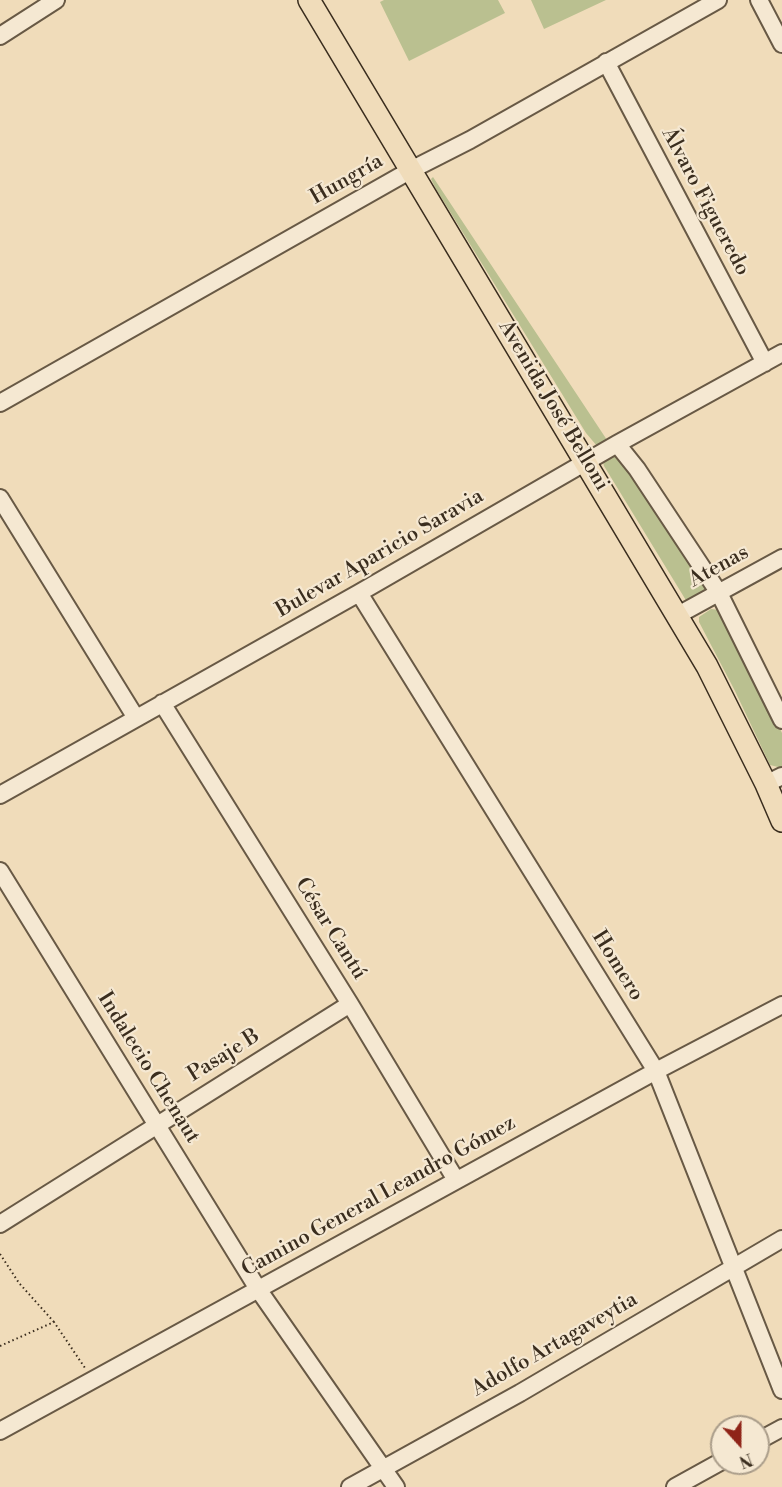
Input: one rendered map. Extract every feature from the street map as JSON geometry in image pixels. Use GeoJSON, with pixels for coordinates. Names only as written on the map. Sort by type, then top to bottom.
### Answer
{"type":"FeatureCollection","features":[{"type":"Feature","properties":{"kind":"main road","name":"Avenida José Belloni"},"geometry":{"type":"LineString","coordinates":[[309,0],[678,615],[774,780],[782,820]]}},
{"type":"Feature","properties":{"kind":"street"},"geometry":{"type":"LineString","coordinates":[[0,36],[56,0]]}},
{"type":"Feature","properties":{"kind":"street","name":"Hungría"},"geometry":{"type":"LineString","coordinates":[[0,403],[411,170],[470,140],[718,0]]}},
{"type":"Feature","properties":{"kind":"street"},"geometry":{"type":"LineString","coordinates":[[759,0],[782,44]]}},
{"type":"Feature","properties":{"kind":"street","name":"Álvaro Figueredo"},"geometry":{"type":"LineString","coordinates":[[606,62],[765,363]]}},
{"type":"Feature","properties":{"kind":"street","name":"Bulevar Aparicio Saravia"},"geometry":{"type":"LineString","coordinates":[[0,795],[782,353]]}},
{"type":"Feature","properties":{"kind":"street","name":"Avenida José Belloni"},"geometry":{"type":"LineString","coordinates":[[618,444],[637,469],[718,593],[782,720]]}},
{"type":"Feature","properties":{"kind":"street"},"geometry":{"type":"LineString","coordinates":[[0,498],[136,718]]}},
{"type":"Feature","properties":{"kind":"street","name":"Atenas"},"geometry":{"type":"LineString","coordinates":[[678,615],[782,558]]}},
{"type":"Feature","properties":{"kind":"street","name":"Homero"},"geometry":{"type":"LineString","coordinates":[[359,593],[656,1071],[782,1390]]}},
{"type":"Feature","properties":{"kind":"street","name":"César Cantú"},"geometry":{"type":"LineString","coordinates":[[162,703],[350,1004],[456,1180]]}},
{"type":"Feature","properties":{"kind":"street","name":"Indalecio Chenaut"},"geometry":{"type":"LineString","coordinates":[[0,871],[258,1289],[396,1487]]}},
{"type":"Feature","properties":{"kind":"street","name":"Pasaje B"},"geometry":{"type":"LineString","coordinates":[[0,1224],[350,1004]]}},
{"type":"Feature","properties":{"kind":"street","name":"Camino General Leandro Gómez"},"geometry":{"type":"LineString","coordinates":[[0,1431],[656,1071],[782,1005]]}},
{"type":"Feature","properties":{"kind":"street","name":"Adolfo Artagaveytia"},"geometry":{"type":"LineString","coordinates":[[350,1487],[520,1393],[782,1239]]}},
{"type":"Feature","properties":{"kind":"street"},"geometry":{"type":"LineString","coordinates":[[675,1487],[710,1468]]}},
{"type":"Feature","properties":{"kind":"path"},"geometry":{"type":"LineString","coordinates":[[0,1254],[19,1283],[54,1322],[93,1381]]}},
{"type":"Feature","properties":{"kind":"path"},"geometry":{"type":"LineString","coordinates":[[0,1346],[54,1322]]}},
{"type":"Feature","properties":{"kind":"green space"},"geometry":{"type":"Polygon","coordinates":[[[384,0],[498,0],[505,13],[409,61],[380,2],[384,0]]]}},
{"type":"Feature","properties":{"kind":"green space"},"geometry":{"type":"Polygon","coordinates":[[[531,0],[606,0],[544,29],[531,0]]]}},
{"type":"Feature","properties":{"kind":"green space"},"geometry":{"type":"Polygon","coordinates":[[[433,177],[607,440],[606,442],[597,446],[586,433],[436,189],[431,179],[433,177]]]}},
{"type":"Feature","properties":{"kind":"green space"},"geometry":{"type":"Polygon","coordinates":[[[618,455],[708,589],[707,592],[687,602],[604,466],[603,462],[618,455]]]}},
{"type":"Feature","properties":{"kind":"green space"},"geometry":{"type":"Polygon","coordinates":[[[711,609],[721,610],[727,617],[782,733],[782,768],[770,765],[699,622],[699,617],[711,609]]]}}]}
